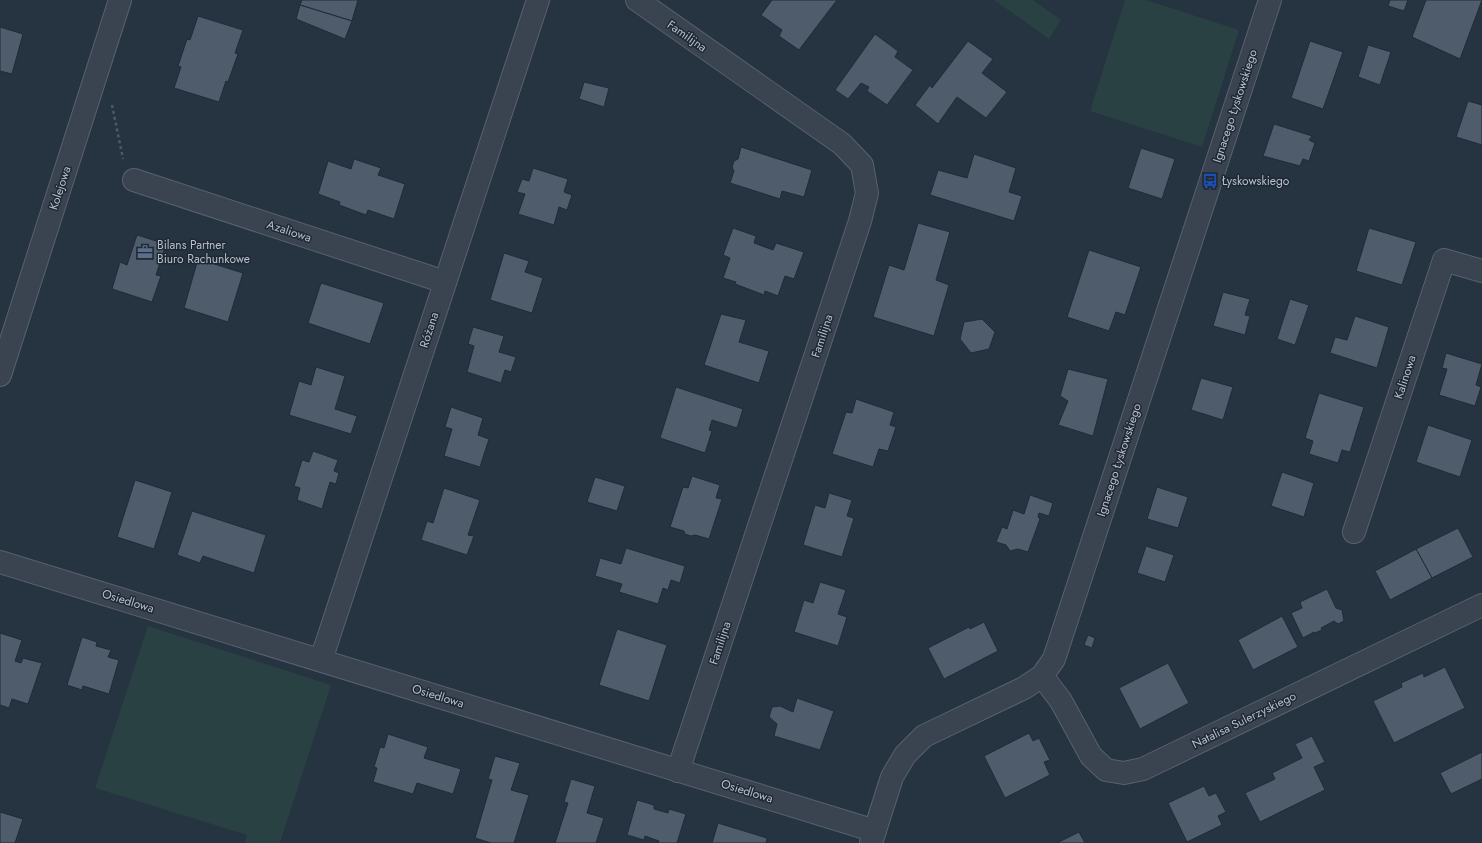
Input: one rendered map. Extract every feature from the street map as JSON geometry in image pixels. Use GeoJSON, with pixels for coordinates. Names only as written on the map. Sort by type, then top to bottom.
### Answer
{"type":"FeatureCollection","features":[{"type":"Feature","properties":{"kind":"street","name":"Kolejowa"},"geometry":{"type":"LineString","coordinates":[[0,375],[120,0]]}},
{"type":"Feature","properties":{"kind":"street","name":"Różana"},"geometry":{"type":"LineString","coordinates":[[321,660],[538,0]]}},
{"type":"Feature","properties":{"kind":"street","name":"Familijna"},"geometry":{"type":"LineString","coordinates":[[637,0],[842,144],[862,165],[867,193],[840,285],[678,771]]}},
{"type":"Feature","properties":{"kind":"street","name":"Ignacego Łyskowskiego"},"geometry":{"type":"LineString","coordinates":[[873,837],[892,777],[905,755],[924,736],[1024,688],[1042,676],[1054,659],[1270,0]]}},
{"type":"Feature","properties":{"kind":"street","name":"Azaliowa"},"geometry":{"type":"LineString","coordinates":[[134,180],[445,282]]}},
{"type":"Feature","properties":{"kind":"street","name":"Kalinowa"},"geometry":{"type":"LineString","coordinates":[[1354,532],[1444,260],[1482,271]]}},
{"type":"Feature","properties":{"kind":"street","name":"Osiedlowa"},"geometry":{"type":"LineString","coordinates":[[0,562],[678,771],[873,837]]}},
{"type":"Feature","properties":{"kind":"street","name":"Natalisa Sulerzyskiego"},"geometry":{"type":"LineString","coordinates":[[1042,676],[1060,701],[1091,756],[1106,770],[1124,773],[1143,770],[1482,605]]}},
{"type":"Feature","properties":{"kind":"path"},"geometry":{"type":"LineString","coordinates":[[111,98],[126,169],[134,180]]}},
{"type":"Feature","properties":{"kind":"green space"},"geometry":{"type":"Polygon","coordinates":[[[994,0],[1033,0],[1061,20],[1049,39],[994,0]]]}},
{"type":"Feature","properties":{"kind":"green space"},"geometry":{"type":"Polygon","coordinates":[[[1125,0],[1146,0],[1239,30],[1202,147],[1090,111],[1125,0]]]}},
{"type":"Feature","properties":{"kind":"green space"},"geometry":{"type":"Polygon","coordinates":[[[148,626],[331,685],[280,843],[245,843],[247,835],[95,788],[148,626]]]}},
{"type":"Feature","properties":{"kind":"building"},"geometry":{"type":"Polygon","coordinates":[[[302,0],[358,0],[352,21],[300,5],[302,0]]]}},
{"type":"Feature","properties":{"kind":"building"},"geometry":{"type":"Polygon","coordinates":[[[772,0],[837,0],[799,50],[779,36],[782,30],[761,15],[772,0]]]}},
{"type":"Feature","properties":{"kind":"building"},"geometry":{"type":"Polygon","coordinates":[[[1390,0],[1408,0],[1404,11],[1388,6],[1390,0]]]}},
{"type":"Feature","properties":{"kind":"building"},"geometry":{"type":"Polygon","coordinates":[[[1426,0],[1482,0],[1460,59],[1412,37],[1426,0]]]}},
{"type":"Feature","properties":{"kind":"building"},"geometry":{"type":"Polygon","coordinates":[[[300,5],[352,21],[345,39],[296,19],[300,5]]]}},
{"type":"Feature","properties":{"kind":"building"},"geometry":{"type":"Polygon","coordinates":[[[198,16],[243,30],[235,53],[238,54],[228,82],[226,81],[219,102],[174,88],[181,67],[178,66],[187,39],[190,40],[198,16]]]}},
{"type":"Feature","properties":{"kind":"building"},"geometry":{"type":"Polygon","coordinates":[[[0,27],[23,34],[12,74],[0,71],[0,27]]]}},
{"type":"Feature","properties":{"kind":"building"},"geometry":{"type":"Polygon","coordinates":[[[875,34],[898,51],[895,57],[913,70],[887,105],[867,91],[869,87],[861,83],[848,99],[835,90],[875,34]]]}},
{"type":"Feature","properties":{"kind":"building"},"geometry":{"type":"Polygon","coordinates":[[[968,41],[993,59],[982,73],[1007,92],[986,118],[957,97],[938,124],[915,105],[930,85],[932,88],[968,41]]]}},
{"type":"Feature","properties":{"kind":"building"},"geometry":{"type":"Polygon","coordinates":[[[1310,41],[1343,52],[1323,109],[1291,98],[1310,41]]]}},
{"type":"Feature","properties":{"kind":"building"},"geometry":{"type":"Polygon","coordinates":[[[1368,45],[1391,52],[1380,85],[1358,77],[1368,45]]]}},
{"type":"Feature","properties":{"kind":"building"},"geometry":{"type":"Polygon","coordinates":[[[584,82],[609,88],[604,107],[579,99],[584,82]]]}},
{"type":"Feature","properties":{"kind":"building"},"geometry":{"type":"Polygon","coordinates":[[[1468,101],[1482,105],[1482,145],[1456,137],[1468,101]]]}},
{"type":"Feature","properties":{"kind":"building"},"geometry":{"type":"Polygon","coordinates":[[[1274,124],[1312,136],[1309,140],[1315,143],[1309,161],[1303,159],[1300,166],[1263,156],[1274,124]]]}},
{"type":"Feature","properties":{"kind":"building"},"geometry":{"type":"Polygon","coordinates":[[[741,147],[812,170],[804,197],[782,191],[780,199],[730,183],[734,171],[732,167],[734,161],[738,159],[741,147]]]}},
{"type":"Feature","properties":{"kind":"building"},"geometry":{"type":"Polygon","coordinates":[[[1141,148],[1175,159],[1162,199],[1128,188],[1141,148]]]}},
{"type":"Feature","properties":{"kind":"building"},"geometry":{"type":"Polygon","coordinates":[[[974,154],[1016,168],[1009,192],[1022,196],[1014,221],[930,195],[938,170],[967,178],[974,154]]]}},
{"type":"Feature","properties":{"kind":"building"},"geometry":{"type":"Polygon","coordinates":[[[354,159],[381,168],[378,175],[405,184],[394,219],[368,210],[366,215],[339,205],[340,202],[318,194],[328,161],[351,169],[354,159]]]}},
{"type":"Feature","properties":{"kind":"building"},"geometry":{"type":"Polygon","coordinates":[[[533,168],[568,179],[564,192],[572,195],[567,210],[559,207],[554,225],[518,214],[525,194],[517,192],[522,179],[529,181],[533,168]]]}},
{"type":"Feature","properties":{"kind":"building"},"geometry":{"type":"Polygon","coordinates":[[[918,223],[950,232],[936,280],[949,285],[934,336],[873,317],[889,265],[904,270],[918,223]]]}},
{"type":"Feature","properties":{"kind":"building"},"geometry":{"type":"Polygon","coordinates":[[[733,228],[756,236],[754,243],[773,250],[776,243],[804,252],[794,279],[785,276],[778,296],[765,291],[764,295],[735,284],[736,282],[723,278],[730,258],[723,255],[733,228]]]}},
{"type":"Feature","properties":{"kind":"building"},"geometry":{"type":"Polygon","coordinates":[[[1369,228],[1416,242],[1402,285],[1356,271],[1369,228]]]}},
{"type":"Feature","properties":{"kind":"building"},"geometry":{"type":"Polygon","coordinates":[[[137,235],[166,244],[156,275],[161,276],[152,302],[112,289],[120,262],[127,265],[137,235]]]}},
{"type":"Feature","properties":{"kind":"building"},"geometry":{"type":"Polygon","coordinates":[[[1089,250],[1141,267],[1125,315],[1116,312],[1109,331],[1067,317],[1089,250]]]}},
{"type":"Feature","properties":{"kind":"building"},"geometry":{"type":"Polygon","coordinates":[[[504,253],[529,261],[525,272],[543,278],[532,313],[490,300],[504,253]]]}},
{"type":"Feature","properties":{"kind":"building"},"geometry":{"type":"Polygon","coordinates":[[[198,259],[243,273],[228,322],[184,308],[198,259]]]}},
{"type":"Feature","properties":{"kind":"building"},"geometry":{"type":"Polygon","coordinates":[[[321,283],[384,303],[370,344],[308,323],[321,283]]]}},
{"type":"Feature","properties":{"kind":"building"},"geometry":{"type":"Polygon","coordinates":[[[1223,292],[1250,299],[1245,315],[1250,316],[1245,335],[1213,326],[1223,292]]]}},
{"type":"Feature","properties":{"kind":"building"},"geometry":{"type":"Polygon","coordinates":[[[1290,299],[1309,305],[1295,345],[1277,339],[1290,299]]]}},
{"type":"Feature","properties":{"kind":"building"},"geometry":{"type":"Polygon","coordinates":[[[721,314],[746,320],[739,342],[769,351],[759,383],[704,365],[721,314]]]}},
{"type":"Feature","properties":{"kind":"building"},"geometry":{"type":"Polygon","coordinates":[[[1355,316],[1389,327],[1377,368],[1330,353],[1335,337],[1347,340],[1355,316]]]}},
{"type":"Feature","properties":{"kind":"building"},"geometry":{"type":"Polygon","coordinates":[[[982,319],[995,332],[989,349],[971,353],[960,339],[964,322],[982,319]]]}},
{"type":"Feature","properties":{"kind":"building"},"geometry":{"type":"Polygon","coordinates":[[[473,327],[504,336],[499,352],[516,357],[511,372],[505,370],[501,383],[467,372],[474,346],[468,344],[473,327]]]}},
{"type":"Feature","properties":{"kind":"building"},"geometry":{"type":"Polygon","coordinates":[[[1446,353],[1482,364],[1476,385],[1481,387],[1475,406],[1439,395],[1447,369],[1442,368],[1446,353]]]}},
{"type":"Feature","properties":{"kind":"building"},"geometry":{"type":"Polygon","coordinates":[[[316,367],[345,376],[335,409],[357,416],[351,434],[289,415],[299,381],[311,385],[316,367]]]}},
{"type":"Feature","properties":{"kind":"building"},"geometry":{"type":"Polygon","coordinates":[[[1068,369],[1108,379],[1093,436],[1058,425],[1068,401],[1060,396],[1068,369]]]}},
{"type":"Feature","properties":{"kind":"building"},"geometry":{"type":"Polygon","coordinates":[[[1201,378],[1233,387],[1223,420],[1191,410],[1201,378]]]}},
{"type":"Feature","properties":{"kind":"building"},"geometry":{"type":"Polygon","coordinates":[[[676,387],[743,409],[737,428],[712,420],[709,430],[712,431],[705,453],[660,438],[676,387]]]}},
{"type":"Feature","properties":{"kind":"building"},"geometry":{"type":"Polygon","coordinates":[[[1319,393],[1364,407],[1350,452],[1342,450],[1338,463],[1309,454],[1313,441],[1305,438],[1319,393]]]}},
{"type":"Feature","properties":{"kind":"building"},"geometry":{"type":"Polygon","coordinates":[[[856,399],[894,412],[890,425],[896,427],[888,451],[879,449],[873,467],[832,454],[846,412],[852,413],[856,399]]]}},
{"type":"Feature","properties":{"kind":"building"},"geometry":{"type":"Polygon","coordinates":[[[451,407],[483,418],[478,435],[489,439],[480,467],[444,456],[452,429],[445,427],[451,407]]]}},
{"type":"Feature","properties":{"kind":"building"},"geometry":{"type":"Polygon","coordinates":[[[1428,425],[1472,440],[1460,477],[1416,462],[1428,425]]]}},
{"type":"Feature","properties":{"kind":"building"},"geometry":{"type":"Polygon","coordinates":[[[313,451],[338,460],[334,471],[339,473],[336,484],[330,482],[322,509],[297,500],[300,488],[294,486],[302,460],[309,462],[313,451]]]}},
{"type":"Feature","properties":{"kind":"building"},"geometry":{"type":"Polygon","coordinates":[[[1282,472],[1314,483],[1304,517],[1271,506],[1282,472]]]}},
{"type":"Feature","properties":{"kind":"building"},"geometry":{"type":"Polygon","coordinates":[[[692,476],[720,485],[716,498],[722,499],[709,539],[695,535],[691,536],[685,534],[684,531],[670,527],[683,487],[688,488],[692,476]]]}},
{"type":"Feature","properties":{"kind":"building"},"geometry":{"type":"Polygon","coordinates":[[[595,477],[625,486],[617,511],[587,502],[595,477]]]}},
{"type":"Feature","properties":{"kind":"building"},"geometry":{"type":"Polygon","coordinates":[[[135,480],[172,492],[154,549],[117,537],[135,480]]]}},
{"type":"Feature","properties":{"kind":"building"},"geometry":{"type":"Polygon","coordinates":[[[1157,487],[1188,497],[1178,528],[1147,519],[1157,487]]]}},
{"type":"Feature","properties":{"kind":"building"},"geometry":{"type":"Polygon","coordinates":[[[444,488],[480,500],[468,535],[474,536],[467,555],[421,540],[427,521],[433,523],[444,488]]]}},
{"type":"Feature","properties":{"kind":"building"},"geometry":{"type":"Polygon","coordinates":[[[829,493],[852,500],[847,516],[854,518],[842,557],[803,545],[815,505],[825,508],[829,493]]]}},
{"type":"Feature","properties":{"kind":"building"},"geometry":{"type":"Polygon","coordinates":[[[1030,495],[1053,503],[1049,516],[1039,513],[1038,517],[1040,519],[1028,552],[1018,549],[1010,551],[1006,545],[996,542],[1002,527],[1007,529],[1013,510],[1024,514],[1030,495]]]}},
{"type":"Feature","properties":{"kind":"building"},"geometry":{"type":"Polygon","coordinates":[[[192,511],[266,535],[254,573],[203,556],[200,563],[177,555],[192,511]]]}},
{"type":"Feature","properties":{"kind":"building"},"geometry":{"type":"Polygon","coordinates":[[[1458,528],[1473,557],[1432,578],[1416,549],[1458,528]]]}},
{"type":"Feature","properties":{"kind":"building"},"geometry":{"type":"Polygon","coordinates":[[[1146,546],[1174,555],[1165,582],[1137,573],[1146,546]]]}},
{"type":"Feature","properties":{"kind":"building"},"geometry":{"type":"Polygon","coordinates":[[[626,548],[685,566],[680,583],[671,580],[668,590],[663,588],[658,604],[619,592],[622,584],[595,576],[600,558],[621,564],[626,548]]]}},
{"type":"Feature","properties":{"kind":"building"},"geometry":{"type":"Polygon","coordinates":[[[1416,549],[1432,578],[1390,600],[1375,571],[1416,549]]]}},
{"type":"Feature","properties":{"kind":"building"},"geometry":{"type":"Polygon","coordinates":[[[820,582],[846,590],[838,614],[847,617],[838,646],[794,632],[804,600],[813,603],[820,582]]]}},
{"type":"Feature","properties":{"kind":"building"},"geometry":{"type":"Polygon","coordinates":[[[1327,589],[1336,608],[1342,610],[1344,621],[1338,624],[1334,621],[1321,628],[1322,630],[1315,633],[1314,632],[1303,638],[1291,613],[1302,608],[1300,602],[1327,589]]]}},
{"type":"Feature","properties":{"kind":"building"},"geometry":{"type":"Polygon","coordinates":[[[1282,616],[1298,647],[1253,670],[1238,640],[1282,616]]]}},
{"type":"Feature","properties":{"kind":"building"},"geometry":{"type":"Polygon","coordinates":[[[984,622],[998,651],[944,679],[928,648],[969,627],[970,629],[984,622]]]}},
{"type":"Feature","properties":{"kind":"building"},"geometry":{"type":"Polygon","coordinates":[[[617,629],[667,645],[649,701],[599,685],[617,629]]]}},
{"type":"Feature","properties":{"kind":"building"},"geometry":{"type":"Polygon","coordinates":[[[0,633],[22,640],[15,661],[21,663],[23,658],[42,663],[28,704],[12,699],[9,708],[0,705],[0,633]]]}},
{"type":"Feature","properties":{"kind":"building"},"geometry":{"type":"Polygon","coordinates":[[[1088,635],[1095,638],[1092,648],[1084,645],[1088,635]]]}},
{"type":"Feature","properties":{"kind":"building"},"geometry":{"type":"Polygon","coordinates":[[[82,637],[97,642],[96,646],[111,650],[108,657],[119,660],[109,694],[83,686],[82,690],[67,685],[82,637]]]}},
{"type":"Feature","properties":{"kind":"building"},"geometry":{"type":"Polygon","coordinates":[[[1168,663],[1189,703],[1140,729],[1119,688],[1168,663]]]}},
{"type":"Feature","properties":{"kind":"building"},"geometry":{"type":"Polygon","coordinates":[[[1445,667],[1465,708],[1394,743],[1373,701],[1402,687],[1401,683],[1423,673],[1424,677],[1445,667]]]}},
{"type":"Feature","properties":{"kind":"building"},"geometry":{"type":"Polygon","coordinates":[[[797,698],[834,711],[820,750],[774,736],[777,724],[769,717],[772,707],[780,706],[793,712],[797,698]]]}},
{"type":"Feature","properties":{"kind":"building"},"geometry":{"type":"Polygon","coordinates":[[[1029,733],[1033,741],[1039,738],[1050,760],[1044,762],[1050,775],[1005,798],[984,756],[1029,733]]]}},
{"type":"Feature","properties":{"kind":"building"},"geometry":{"type":"Polygon","coordinates":[[[388,734],[428,747],[424,758],[461,769],[453,794],[417,783],[413,794],[373,782],[377,768],[374,767],[380,747],[384,748],[388,734]]]}},
{"type":"Feature","properties":{"kind":"building"},"geometry":{"type":"Polygon","coordinates":[[[1312,736],[1325,762],[1314,767],[1325,790],[1260,822],[1245,793],[1275,779],[1272,773],[1302,758],[1295,744],[1312,736]]]}},
{"type":"Feature","properties":{"kind":"building"},"geometry":{"type":"Polygon","coordinates":[[[1482,752],[1482,779],[1451,794],[1440,773],[1482,752]]]}},
{"type":"Feature","properties":{"kind":"building"},"geometry":{"type":"Polygon","coordinates":[[[495,756],[520,763],[511,790],[529,795],[514,843],[491,843],[475,838],[492,780],[488,779],[495,756]]]}},
{"type":"Feature","properties":{"kind":"building"},"geometry":{"type":"Polygon","coordinates":[[[571,779],[595,786],[587,813],[604,818],[596,843],[555,843],[568,803],[564,802],[571,779]]]}},
{"type":"Feature","properties":{"kind":"building"},"geometry":{"type":"Polygon","coordinates":[[[1204,786],[1209,796],[1216,793],[1226,812],[1218,816],[1222,825],[1187,842],[1168,803],[1204,786]]]}},
{"type":"Feature","properties":{"kind":"building"},"geometry":{"type":"Polygon","coordinates":[[[637,800],[654,805],[654,809],[668,813],[669,809],[686,814],[677,843],[658,843],[659,841],[645,836],[644,840],[627,835],[637,800]]]}},
{"type":"Feature","properties":{"kind":"building"},"geometry":{"type":"Polygon","coordinates":[[[0,812],[23,819],[15,843],[0,843],[0,812]]]}},
{"type":"Feature","properties":{"kind":"building"},"geometry":{"type":"Polygon","coordinates":[[[718,823],[767,838],[766,843],[712,843],[718,823]]]}},
{"type":"Feature","properties":{"kind":"building"},"geometry":{"type":"Polygon","coordinates":[[[1079,832],[1085,843],[1057,843],[1079,832]]]}},
{"type":"Feature","properties":{"kind":"place","name":"Łyskowskiego"},"geometry":{"type":"Point","coordinates":[1210,181]}},
{"type":"Feature","properties":{"kind":"place","name":"Bilans Partner Biuro Rachunkowe"},"geometry":{"type":"Point","coordinates":[145,252]}}]}
